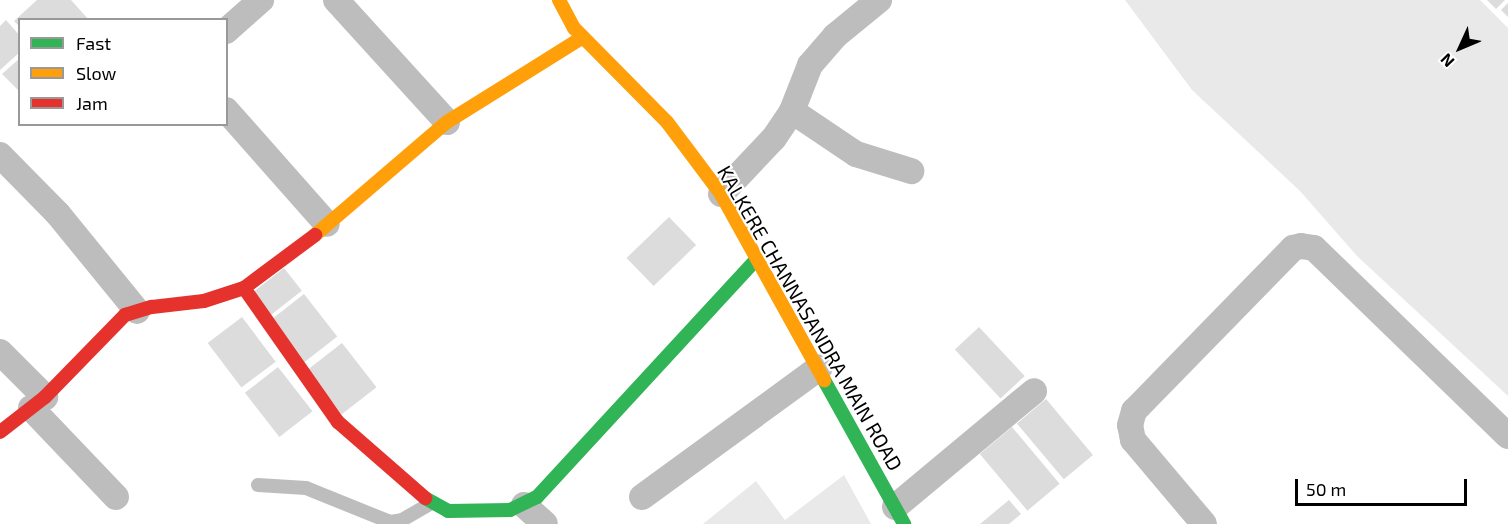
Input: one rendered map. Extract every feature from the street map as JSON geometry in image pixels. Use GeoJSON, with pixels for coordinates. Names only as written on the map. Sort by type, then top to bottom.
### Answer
{"type":"FeatureCollection","features":[{"type":"Feature","properties":{"kind":"street"},"geometry":{"type":"LineString","coordinates":[[228,29],[261,0]]}},
{"type":"Feature","properties":{"kind":"street"},"geometry":{"type":"LineString","coordinates":[[336,0],[447,122]]}},
{"type":"Feature","properties":{"kind":"street","name":"KALKERE CHANNASANDRA MAIN ROAD"},"geometry":{"type":"LineString","coordinates":[[559,0],[583,37],[667,122],[721,194],[756,260],[820,366],[899,515]]}},
{"type":"Feature","properties":{"kind":"street"},"geometry":{"type":"LineString","coordinates":[[721,194],[774,138],[792,111],[810,65],[834,36],[879,0]]}},
{"type":"Feature","properties":{"kind":"street"},"geometry":{"type":"LineString","coordinates":[[0,432],[38,402],[125,315],[136,311],[204,301],[244,288],[327,224],[447,122],[583,37]]}},
{"type":"Feature","properties":{"kind":"street"},"geometry":{"type":"LineString","coordinates":[[792,111],[856,154],[911,171]]}},
{"type":"Feature","properties":{"kind":"street"},"geometry":{"type":"LineString","coordinates":[[228,112],[327,224]]}},
{"type":"Feature","properties":{"kind":"street"},"geometry":{"type":"LineString","coordinates":[[0,155],[58,214],[136,311]]}},
{"type":"Feature","properties":{"kind":"street"},"geometry":{"type":"LineString","coordinates":[[1204,524],[1133,440],[1130,425],[1134,411],[1293,248],[1301,246],[1314,248],[1508,436]]}},
{"type":"Feature","properties":{"kind":"street"},"geometry":{"type":"LineString","coordinates":[[244,288],[338,422],[430,503],[448,511],[517,507],[537,497],[756,260]]}},
{"type":"Feature","properties":{"kind":"street"},"geometry":{"type":"LineString","coordinates":[[0,352],[116,497]]}},
{"type":"Feature","properties":{"kind":"street"},"geometry":{"type":"LineString","coordinates":[[642,497],[820,366]]}},
{"type":"Feature","properties":{"kind":"street"},"geometry":{"type":"LineString","coordinates":[[899,515],[1034,391]]}},
{"type":"Feature","properties":{"kind":"street"},"geometry":{"type":"LineString","coordinates":[[517,507],[545,524]]}},
{"type":"Feature","properties":{"kind":"lane"},"geometry":{"type":"LineString","coordinates":[[258,485],[306,488],[390,522],[402,520],[430,503]]}},
{"type":"Feature","properties":{"kind":"lane"},"geometry":{"type":"LineString","coordinates":[[504,524],[517,507]]}},
{"type":"Feature","properties":{"kind":"shaded area"},"geometry":{"type":"Polygon","coordinates":[[[1125,0],[1480,0],[1508,28],[1508,396],[1357,256],[1300,191],[1192,90],[1125,0]]]}},
{"type":"Feature","properties":{"kind":"shaded area"},"geometry":{"type":"Polygon","coordinates":[[[844,475],[871,524],[703,524],[756,481],[785,520],[844,475]]]}},
{"type":"Feature","properties":{"kind":"building"},"geometry":{"type":"Polygon","coordinates":[[[37,0],[71,0],[87,18],[18,18],[18,25],[14,21],[37,0]]]}},
{"type":"Feature","properties":{"kind":"building"},"geometry":{"type":"Polygon","coordinates":[[[1487,0],[1505,0],[1496,9],[1487,0]]]}},
{"type":"Feature","properties":{"kind":"building"},"geometry":{"type":"Polygon","coordinates":[[[1508,3],[1508,17],[1501,10],[1508,3]]]}},
{"type":"Feature","properties":{"kind":"building"},"geometry":{"type":"Polygon","coordinates":[[[6,20],[18,34],[18,54],[0,70],[0,26],[6,20]]]}},
{"type":"Feature","properties":{"kind":"building"},"geometry":{"type":"Polygon","coordinates":[[[18,60],[18,90],[2,74],[18,60]]]}},
{"type":"Feature","properties":{"kind":"building"},"geometry":{"type":"Polygon","coordinates":[[[669,217],[696,245],[654,286],[627,258],[669,217]]]}},
{"type":"Feature","properties":{"kind":"building"},"geometry":{"type":"Polygon","coordinates":[[[284,268],[302,291],[271,315],[253,292],[284,268]]]}},
{"type":"Feature","properties":{"kind":"building"},"geometry":{"type":"Polygon","coordinates":[[[304,294],[337,337],[303,363],[270,320],[304,294]]]}},
{"type":"Feature","properties":{"kind":"building"},"geometry":{"type":"Polygon","coordinates":[[[242,317],[276,362],[241,388],[208,343],[242,317]]]}},
{"type":"Feature","properties":{"kind":"building"},"geometry":{"type":"Polygon","coordinates":[[[979,327],[1025,376],[1001,399],[955,350],[979,327]]]}},
{"type":"Feature","properties":{"kind":"building"},"geometry":{"type":"Polygon","coordinates":[[[342,343],[376,387],[342,414],[307,370],[342,343]]]}},
{"type":"Feature","properties":{"kind":"building"},"geometry":{"type":"Polygon","coordinates":[[[278,367],[312,411],[279,437],[245,393],[278,367]]]}},
{"type":"Feature","properties":{"kind":"building"},"geometry":{"type":"Polygon","coordinates":[[[1046,399],[1093,455],[1064,479],[1017,423],[1046,399]]]}},
{"type":"Feature","properties":{"kind":"building"},"geometry":{"type":"Polygon","coordinates":[[[1012,427],[1060,484],[1027,511],[980,454],[1012,427]]]}},
{"type":"Feature","properties":{"kind":"building"},"geometry":{"type":"Polygon","coordinates":[[[1009,500],[1021,514],[1009,524],[980,524],[1009,500]]]}},
{"type":"Feature","properties":{"kind":"traffic: fast"},"geometry":{"type":"LineString","coordinates":[[425,498],[448,511],[510,510],[537,497],[756,260]]}},
{"type":"Feature","properties":{"kind":"traffic: fast"},"geometry":{"type":"LineString","coordinates":[[824,380],[904,524]]}},
{"type":"Feature","properties":{"kind":"traffic: slow"},"geometry":{"type":"LineString","coordinates":[[559,0],[574,28],[667,122],[721,194],[824,380]]}},
{"type":"Feature","properties":{"kind":"traffic: slow"},"geometry":{"type":"LineString","coordinates":[[315,235],[447,122],[583,37]]}},
{"type":"Feature","properties":{"kind":"traffic: jam"},"geometry":{"type":"LineString","coordinates":[[0,432],[45,397],[125,315],[152,307],[204,301],[244,288],[315,235]]}},
{"type":"Feature","properties":{"kind":"traffic: jam"},"geometry":{"type":"LineString","coordinates":[[244,288],[338,422],[425,498]]}}]}
